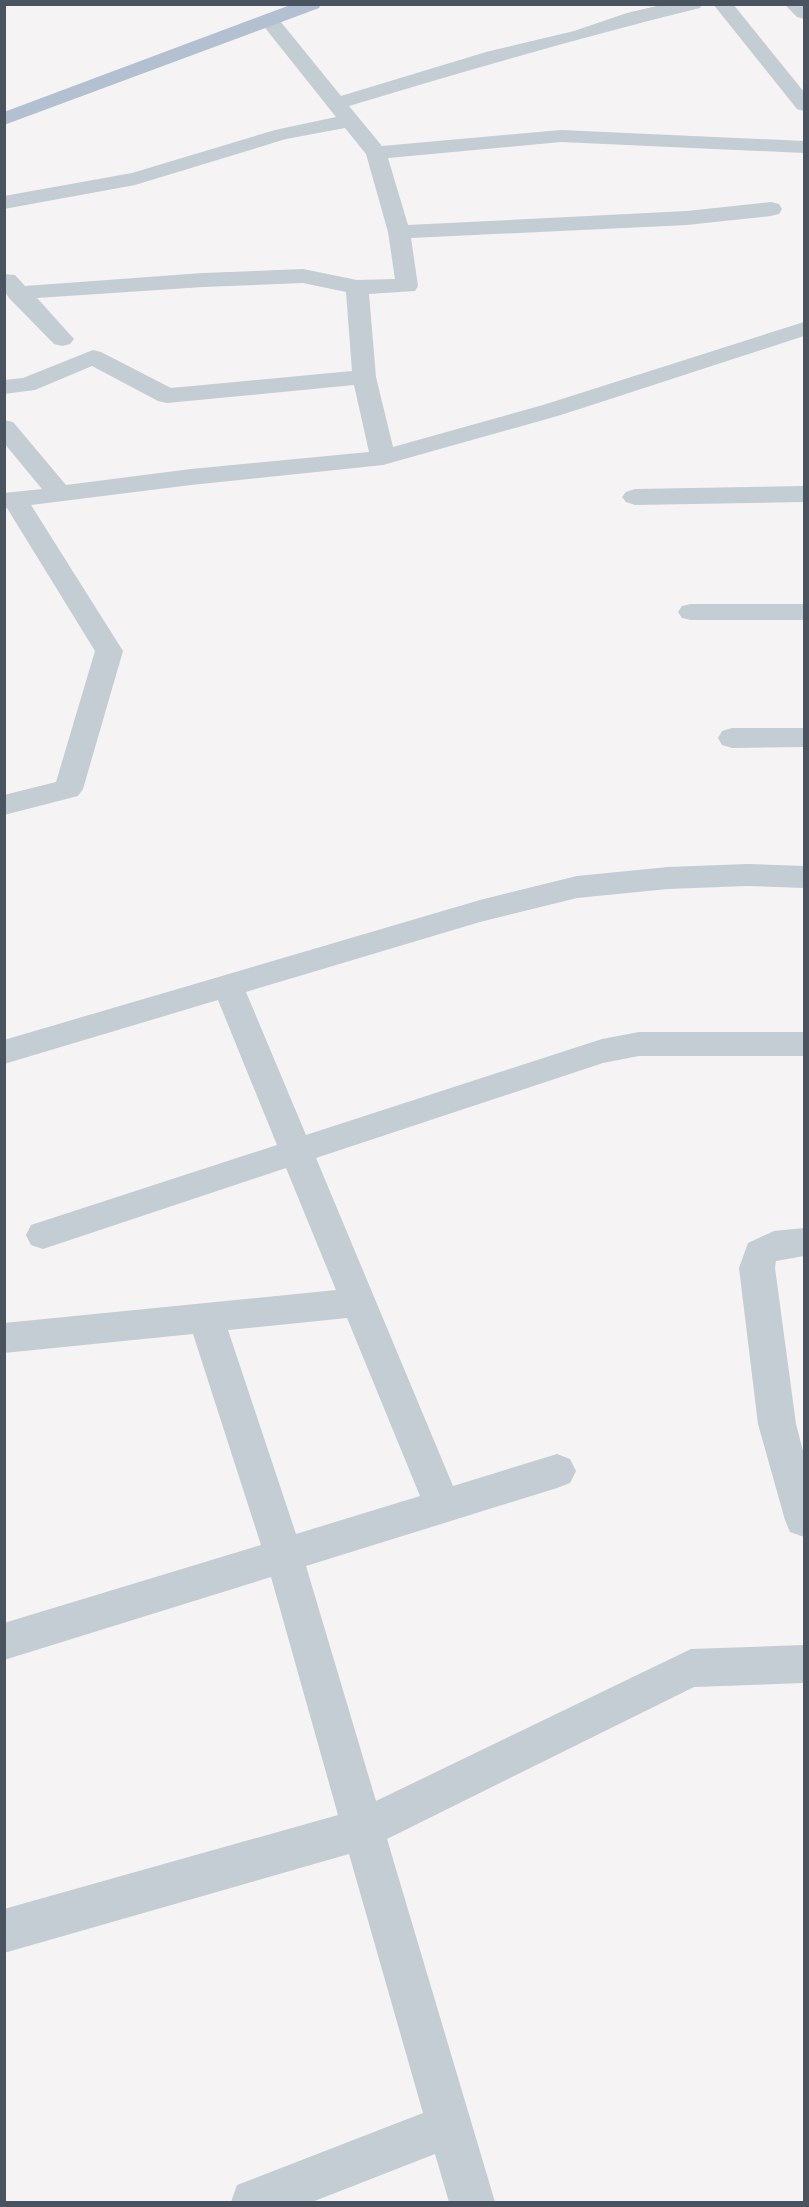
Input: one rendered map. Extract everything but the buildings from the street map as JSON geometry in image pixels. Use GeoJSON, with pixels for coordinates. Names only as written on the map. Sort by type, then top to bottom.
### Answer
{"type":"FeatureCollection","features":[{"type":"Feature","properties":{"kind":"main road"},"geometry":{"type":"LineString","coordinates":[[4,120],[312,4]]}},
{"type":"Feature","properties":{"kind":"street"},"geometry":{"type":"LineString","coordinates":[[4,203],[135,179],[282,134],[493,56],[580,35],[634,16],[693,4]]}},
{"type":"Feature","properties":{"kind":"street"},"geometry":{"type":"LineString","coordinates":[[722,4],[804,105]]}},
{"type":"Feature","properties":{"kind":"street"},"geometry":{"type":"LineString","coordinates":[[794,4],[804,13]]}},
{"type":"Feature","properties":{"kind":"street"},"geometry":{"type":"LineString","coordinates":[[11,284],[303,276],[357,287],[406,286],[399,232],[376,153],[269,20]]}},
{"type":"Feature","properties":{"kind":"street"},"geometry":{"type":"LineString","coordinates":[[376,153],[561,136],[804,147]]}},
{"type":"Feature","properties":{"kind":"street"},"geometry":{"type":"LineString","coordinates":[[399,232],[687,218],[771,209]]}},
{"type":"Feature","properties":{"kind":"street"},"geometry":{"type":"LineString","coordinates":[[11,284],[62,339]]}},
{"type":"Feature","properties":{"kind":"street"},"geometry":{"type":"LineString","coordinates":[[357,287],[364,377],[383,458]]}},
{"type":"Feature","properties":{"kind":"street"},"geometry":{"type":"LineString","coordinates":[[4,805],[68,789],[109,651],[10,500],[191,477],[383,458],[552,410],[804,329]]}},
{"type":"Feature","properties":{"kind":"street"},"geometry":{"type":"LineString","coordinates":[[4,387],[27,385],[93,357],[167,396],[364,377]]}},
{"type":"Feature","properties":{"kind":"street"},"geometry":{"type":"LineString","coordinates":[[4,427],[60,494]]}},
{"type":"Feature","properties":{"kind":"street"},"geometry":{"type":"LineString","coordinates":[[635,497],[804,494]]}},
{"type":"Feature","properties":{"kind":"street"},"geometry":{"type":"LineString","coordinates":[[691,612],[804,612]]}},
{"type":"Feature","properties":{"kind":"street"},"geometry":{"type":"LineString","coordinates":[[732,738],[804,738]]}},
{"type":"Feature","properties":{"kind":"street"},"geometry":{"type":"LineString","coordinates":[[4,1052],[480,911],[577,887],[668,878],[747,875],[804,877]]}},
{"type":"Feature","properties":{"kind":"street"},"geometry":{"type":"LineString","coordinates":[[228,986],[443,1506]]}},
{"type":"Feature","properties":{"kind":"street"},"geometry":{"type":"LineString","coordinates":[[43,1235],[602,1050],[639,1044],[804,1044]]}},
{"type":"Feature","properties":{"kind":"street"},"geometry":{"type":"LineString","coordinates":[[804,1242],[774,1245],[760,1253],[757,1268],[777,1424],[804,1520]]}},
{"type":"Feature","properties":{"kind":"street"},"geometry":{"type":"LineString","coordinates":[[4,1338],[359,1302]]}},
{"type":"Feature","properties":{"kind":"street"},"geometry":{"type":"LineString","coordinates":[[206,1318],[284,1556],[448,2127],[472,2202]]}},
{"type":"Feature","properties":{"kind":"street"},"geometry":{"type":"LineString","coordinates":[[4,1642],[557,1471]]}},
{"type":"Feature","properties":{"kind":"street"},"geometry":{"type":"LineString","coordinates":[[4,1931],[363,1828],[691,1668],[804,1664]]}},
{"type":"Feature","properties":{"kind":"street"},"geometry":{"type":"LineString","coordinates":[[254,2202],[448,2127]]}}]}
